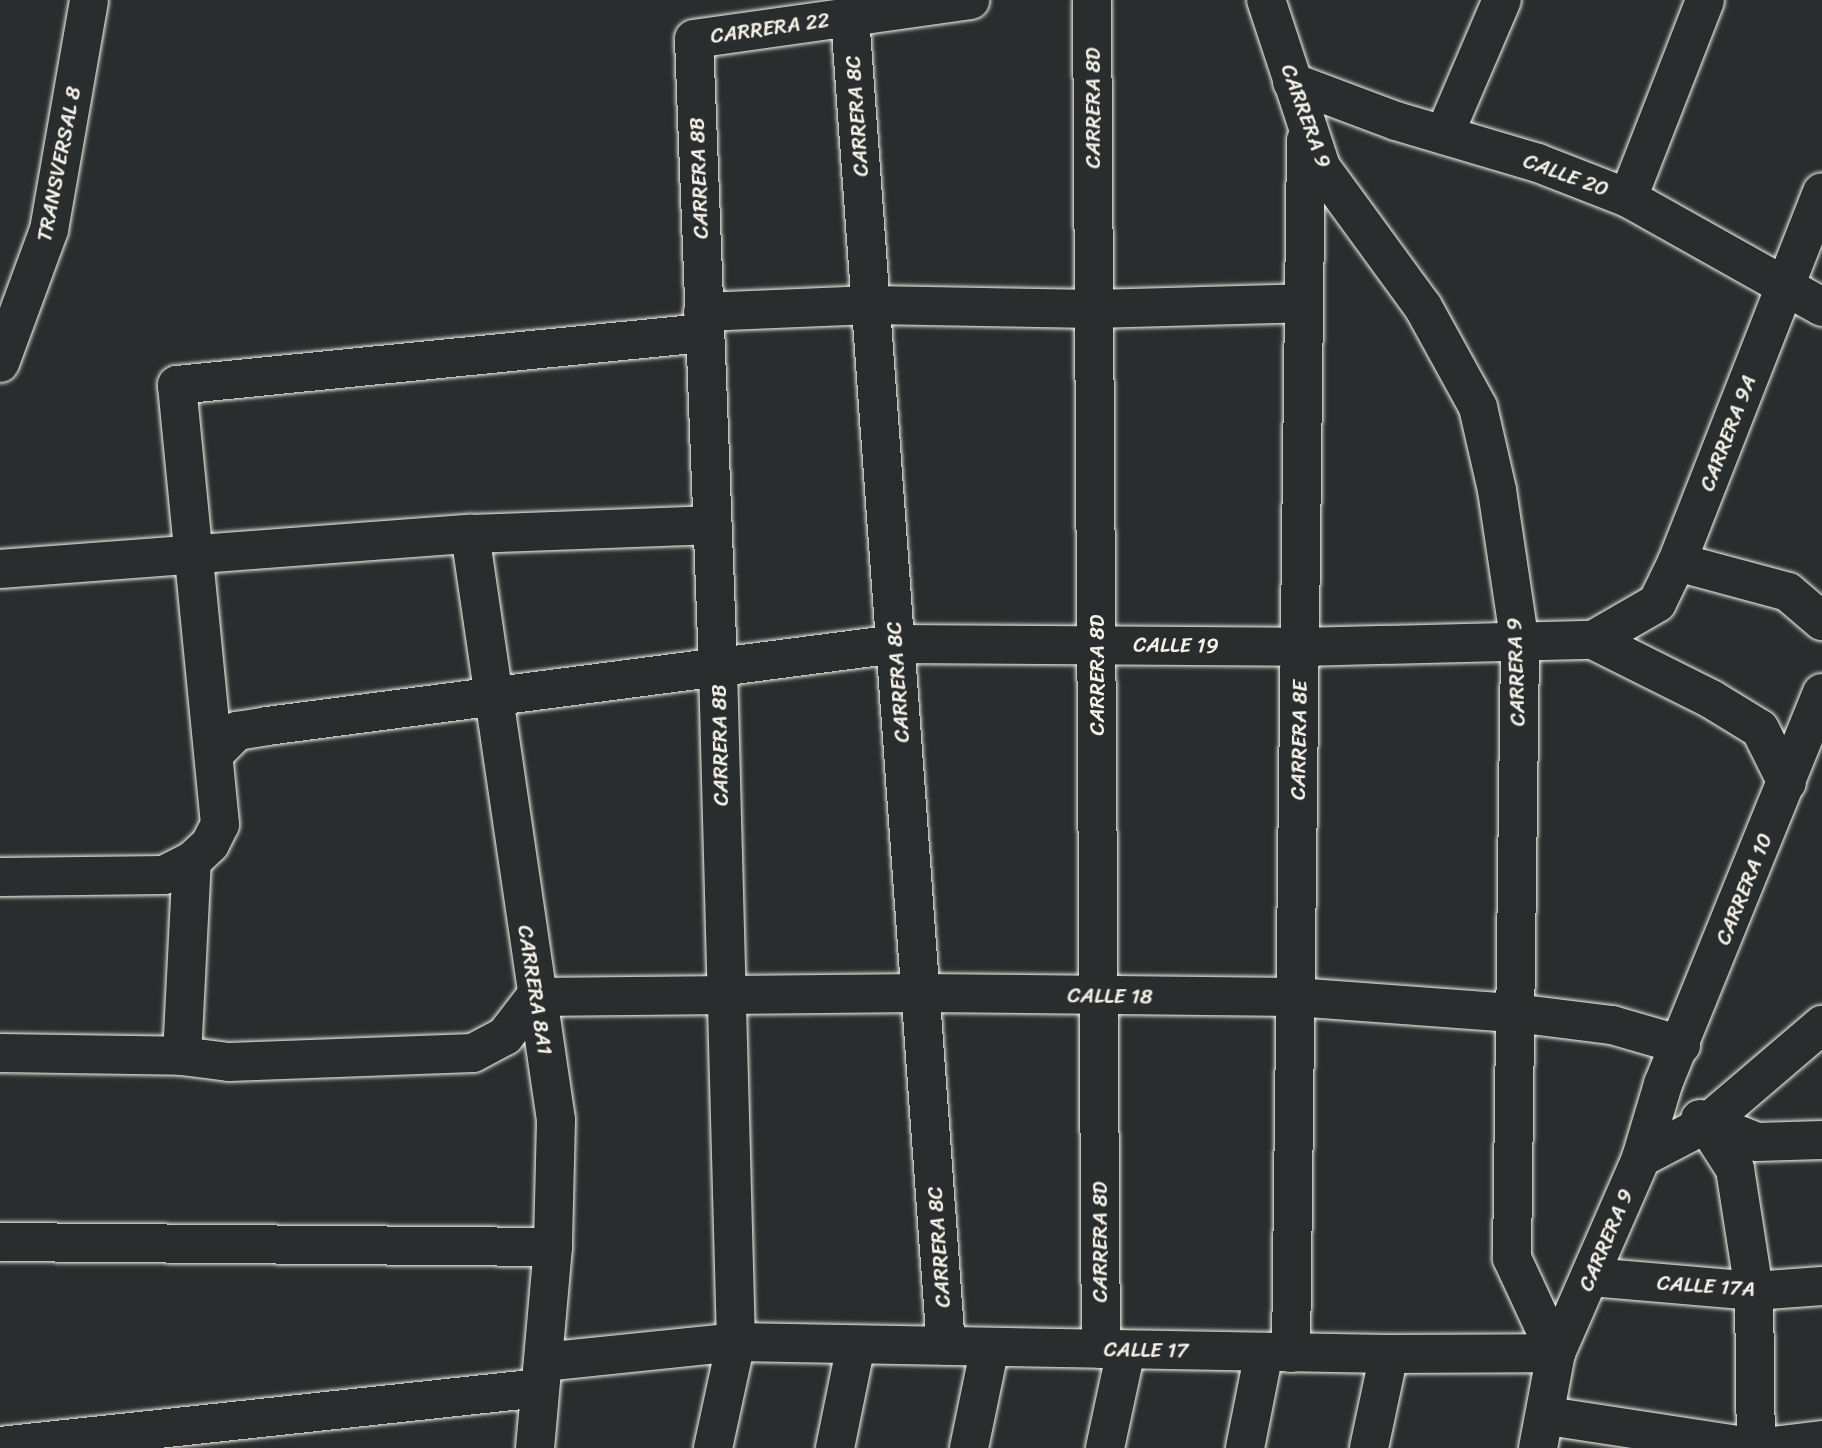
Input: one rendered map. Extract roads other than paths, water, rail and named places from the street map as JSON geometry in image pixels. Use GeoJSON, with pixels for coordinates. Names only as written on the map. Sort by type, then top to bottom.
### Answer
{"type":"FeatureCollection","features":[{"type":"Feature","properties":{"kind":"street","name":"TRANSVERSAL 8"},"geometry":{"type":"LineString","coordinates":[[0,363],[49,230],[89,0]]}},
{"type":"Feature","properties":{"kind":"street","name":"CARRERA 22"},"geometry":{"type":"LineString","coordinates":[[694,39],[970,0]]}},
{"type":"Feature","properties":{"kind":"street","name":"CARRERA 8D"},"geometry":{"type":"LineString","coordinates":[[1092,0],[1099,996],[1113,1349],[1105,1448]]}},
{"type":"Feature","properties":{"kind":"street","name":"CARRERA 9"},"geometry":{"type":"LineString","coordinates":[[1266,0],[1321,167],[1423,307],[1478,407],[1497,490],[1520,644],[1512,1258],[1556,1353]]}},
{"type":"Feature","properties":{"kind":"street"},"geometry":{"type":"LineString","coordinates":[[1444,135],[1502,0]]}},
{"type":"Feature","properties":{"kind":"street"},"geometry":{"type":"LineString","coordinates":[[1628,198],[1705,0]]}},
{"type":"Feature","properties":{"kind":"street","name":"CARRERA 8C"},"geometry":{"type":"LineString","coordinates":[[850,17],[946,1346]]}},
{"type":"Feature","properties":{"kind":"street","name":"CARRERA 8B"},"geometry":{"type":"LineString","coordinates":[[694,39],[710,525],[718,666],[736,1342],[713,1448]]}},
{"type":"Feature","properties":{"kind":"street","name":"CALLE 20"},"geometry":{"type":"LineString","coordinates":[[1292,82],[1444,135],[1538,163],[1628,198],[1822,307]]}},
{"type":"Feature","properties":{"kind":"street","name":"CARRERA 8E"},"geometry":{"type":"LineString","coordinates":[[1245,1448],[1278,1353],[1295,998],[1306,128]]}},
{"type":"Feature","properties":{"kind":"street","name":"CARRERA 9A"},"geometry":{"type":"LineString","coordinates":[[1593,640],[1657,603],[1677,562],[1822,192]]}},
{"type":"Feature","properties":{"kind":"street"},"geometry":{"type":"LineString","coordinates":[[0,877],[164,876],[192,861],[210,844],[220,824],[216,752],[192,552],[177,385],[871,305],[1094,309],[1304,303]]}},
{"type":"Feature","properties":{"kind":"street"},"geometry":{"type":"LineString","coordinates":[[0,569],[192,552],[470,534],[710,525]]}},
{"type":"Feature","properties":{"kind":"street","name":"CARRERA 8A1"},"geometry":{"type":"LineString","coordinates":[[470,534],[535,997],[556,1120],[553,1248],[535,1448]]}},
{"type":"Feature","properties":{"kind":"street"},"geometry":{"type":"LineString","coordinates":[[1677,562],[1788,592],[1822,621]]}},
{"type":"Feature","properties":{"kind":"street"},"geometry":{"type":"LineString","coordinates":[[1593,640],[1711,699],[1760,729],[1787,783]]}},
{"type":"Feature","properties":{"kind":"street","name":"CALLE 19"},"geometry":{"type":"LineString","coordinates":[[216,752],[237,731],[896,644],[1300,647],[1520,644],[1593,640]]}},
{"type":"Feature","properties":{"kind":"street","name":"CARRERA 10"},"geometry":{"type":"LineString","coordinates":[[1663,1084],[1822,693]]}},
{"type":"Feature","properties":{"kind":"street"},"geometry":{"type":"LineString","coordinates":[[182,1056],[192,861]]}},
{"type":"Feature","properties":{"kind":"street","name":"CALLE 18"},"geometry":{"type":"LineString","coordinates":[[535,997],[921,993],[1295,998],[1515,1013],[1612,1025],[1681,1045]]}},
{"type":"Feature","properties":{"kind":"street"},"geometry":{"type":"LineString","coordinates":[[0,1053],[182,1056],[229,1062],[473,1053],[505,1036],[535,997]]}},
{"type":"Feature","properties":{"kind":"street"},"geometry":{"type":"LineString","coordinates":[[1641,1158],[1706,1125],[1822,1025]]}},
{"type":"Feature","properties":{"kind":"street"},"geometry":{"type":"LineString","coordinates":[[1663,1084],[1706,1125],[1735,1169],[1754,1291],[1756,1448]]}},
{"type":"Feature","properties":{"kind":"street","name":"CARRERA 9"},"geometry":{"type":"LineString","coordinates":[[1543,1432],[1556,1353],[1641,1158],[1663,1084]]}},
{"type":"Feature","properties":{"kind":"street"},"geometry":{"type":"LineString","coordinates":[[1706,1125],[1757,1142],[1822,1140]]}},
{"type":"Feature","properties":{"kind":"street"},"geometry":{"type":"LineString","coordinates":[[0,1242],[553,1248]]}},
{"type":"Feature","properties":{"kind":"street","name":"CALLE 17A"},"geometry":{"type":"LineString","coordinates":[[1591,1277],[1754,1291],[1822,1286]]}},
{"type":"Feature","properties":{"kind":"street","name":"CALLE 17"},"geometry":{"type":"LineString","coordinates":[[0,1446],[542,1375],[736,1342],[1278,1353],[1556,1353]]}},
{"type":"Feature","properties":{"kind":"street"},"geometry":{"type":"LineString","coordinates":[[835,1448],[856,1345]]}},
{"type":"Feature","properties":{"kind":"street"},"geometry":{"type":"LineString","coordinates":[[969,1448],[990,1347]]}},
{"type":"Feature","properties":{"kind":"street"},"geometry":{"type":"LineString","coordinates":[[1369,1448],[1389,1354]]}},
{"type":"Feature","properties":{"kind":"street"},"geometry":{"type":"LineString","coordinates":[[1543,1432],[1756,1448],[1822,1440]]}}]}
